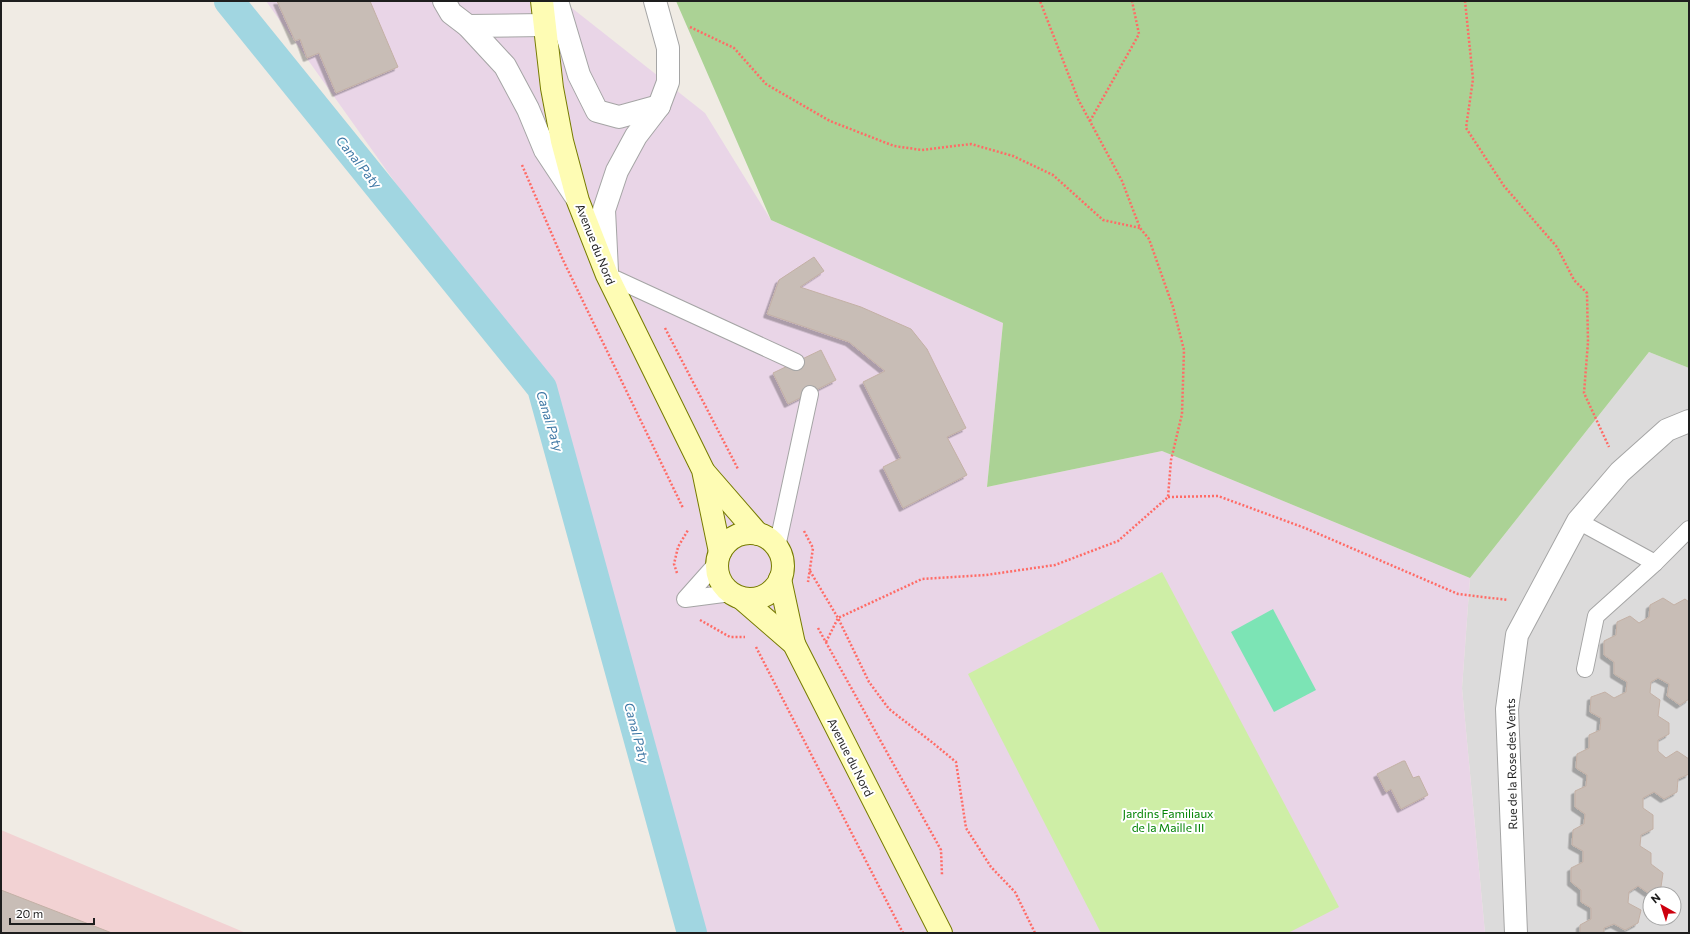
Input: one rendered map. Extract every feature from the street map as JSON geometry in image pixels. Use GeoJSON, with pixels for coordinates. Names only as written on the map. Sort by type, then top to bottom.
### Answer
{"type":"FeatureCollection","features":[{"type":"Feature","properties":{"kind":"main road","name":"Avenue du Nord"},"geometry":{"type":"LineString","coordinates":[[542,1],[552,88],[562,141],[578,201],[608,275],[703,470],[758,534]]}},
{"type":"Feature","properties":{"kind":"main road","name":"Avenue du Nord"},"geometry":{"type":"LineString","coordinates":[[703,470],[719,558]]}},
{"type":"Feature","properties":{"kind":"main road"},"geometry":{"type":"LineString","coordinates":[[747,533],[758,534],[768,539],[777,547],[782,556],[783,568],[780,579],[775,587],[768,593],[750,599],[736,595],[723,585],[718,574],[719,558],[727,543],[736,536],[747,533]]}},
{"type":"Feature","properties":{"kind":"main road"},"geometry":{"type":"LineString","coordinates":[[780,579],[794,644]]}},
{"type":"Feature","properties":{"kind":"main road","name":"Avenue du Nord"},"geometry":{"type":"LineString","coordinates":[[736,595],[794,644],[941,933]]}},
{"type":"Feature","properties":{"kind":"street"},"geometry":{"type":"LineString","coordinates":[[444,1],[451,13],[468,26],[505,66],[528,109],[545,150],[578,201]]}},
{"type":"Feature","properties":{"kind":"street"},"geometry":{"type":"LineString","coordinates":[[557,1],[579,74],[597,111],[619,117],[658,106]]}},
{"type":"Feature","properties":{"kind":"street"},"geometry":{"type":"LineString","coordinates":[[608,275],[604,210],[618,171],[636,136],[658,106],[668,82],[668,48],[656,7]]}},
{"type":"Feature","properties":{"kind":"street"},"geometry":{"type":"LineString","coordinates":[[468,26],[544,24]]}},
{"type":"Feature","properties":{"kind":"street","name":"Rue de la Rose des Vents"},"geometry":{"type":"LineString","coordinates":[[1516,933],[1507,708],[1517,636],[1578,521],[1620,472],[1667,430],[1689,421]]}},
{"type":"Feature","properties":{"kind":"lane"},"geometry":{"type":"LineString","coordinates":[[608,275],[796,362]]}},
{"type":"Feature","properties":{"kind":"lane"},"geometry":{"type":"LineString","coordinates":[[777,547],[810,394]]}},
{"type":"Feature","properties":{"kind":"lane"},"geometry":{"type":"LineString","coordinates":[[1578,521],[1655,563]]}},
{"type":"Feature","properties":{"kind":"lane"},"geometry":{"type":"LineString","coordinates":[[1585,669],[1596,616],[1655,563],[1689,529]]}},
{"type":"Feature","properties":{"kind":"lane"},"geometry":{"type":"LineString","coordinates":[[719,558],[685,599],[736,595]]}},
{"type":"Feature","properties":{"kind":"path"},"geometry":{"type":"LineString","coordinates":[[1040,1],[1078,99],[1122,181],[1140,228],[1149,240],[1173,307],[1184,350],[1182,414],[1172,460],[1168,497]]}},
{"type":"Feature","properties":{"kind":"path"},"geometry":{"type":"LineString","coordinates":[[1090,121],[1139,34],[1132,1]]}},
{"type":"Feature","properties":{"kind":"path"},"geometry":{"type":"LineString","coordinates":[[1465,1],[1473,79],[1466,128],[1504,186],[1557,247],[1574,280],[1587,293],[1588,342],[1584,393],[1620,472]]}},
{"type":"Feature","properties":{"kind":"path"},"geometry":{"type":"LineString","coordinates":[[656,7],[734,48],[766,84],[830,121],[894,146],[922,150],[971,144],[1013,156],[1053,175],[1103,220],[1140,228]]}},
{"type":"Feature","properties":{"kind":"path"},"geometry":{"type":"LineString","coordinates":[[521,163],[563,260],[685,511]]}},
{"type":"Feature","properties":{"kind":"path"},"geometry":{"type":"LineString","coordinates":[[663,324],[740,473]]}},
{"type":"Feature","properties":{"kind":"path"},"geometry":{"type":"LineString","coordinates":[[826,642],[838,618],[922,579],[986,575],[1055,565],[1118,541],[1168,497],[1218,496],[1305,528],[1458,594],[1535,603]]}},
{"type":"Feature","properties":{"kind":"path"},"geometry":{"type":"LineString","coordinates":[[679,578],[674,564],[678,547],[692,524]]}},
{"type":"Feature","properties":{"kind":"path"},"geometry":{"type":"LineString","coordinates":[[808,588],[813,548]]}},
{"type":"Feature","properties":{"kind":"path"},"geometry":{"type":"LineString","coordinates":[[809,571],[838,618],[869,682],[889,709],[956,762],[966,828],[991,867],[1015,892],[1035,933]]}},
{"type":"Feature","properties":{"kind":"path"},"geometry":{"type":"LineString","coordinates":[[695,615],[704,623],[730,636],[750,637]]}},
{"type":"Feature","properties":{"kind":"path"},"geometry":{"type":"LineString","coordinates":[[816,623],[941,850],[942,879]]}},
{"type":"Feature","properties":{"kind":"path"},"geometry":{"type":"LineString","coordinates":[[754,643],[903,933]]}},
{"type":"Feature","properties":{"kind":"shaded area"},"geometry":{"type":"Polygon","coordinates":[[[266,1],[563,1],[705,113],[771,220],[1003,323],[987,487],[1162,451],[1470,578],[1462,688],[1485,933],[705,933],[624,666],[550,400],[266,1]]]}},
{"type":"Feature","properties":{"kind":"shaded area"},"geometry":{"type":"Polygon","coordinates":[[[1649,352],[1689,368],[1689,933],[1485,933],[1462,688],[1470,578],[1649,352]]]}},
{"type":"Feature","properties":{"kind":"shaded area"},"geometry":{"type":"Polygon","coordinates":[[[1,830],[246,933],[1,933],[1,830]]]}},
{"type":"Feature","properties":{"kind":"green space"},"geometry":{"type":"Polygon","coordinates":[[[676,1],[1689,1],[1689,368],[1649,352],[1470,578],[1162,451],[987,487],[1003,323],[771,220],[676,1]]]}},
{"type":"Feature","properties":{"kind":"green space","name":"Jardins Familiaux de la Maille III"},"geometry":{"type":"Polygon","coordinates":[[[1162,572],[1339,907],[1288,933],[1101,933],[968,674],[1162,572]]]}},
{"type":"Feature","properties":{"kind":"green space"},"geometry":{"type":"Polygon","coordinates":[[[1273,609],[1316,690],[1274,712],[1231,632],[1273,609]]]}},
{"type":"Feature","properties":{"kind":"building"},"geometry":{"type":"Polygon","coordinates":[[[277,1],[370,1],[398,67],[336,93],[319,53],[307,58],[300,39],[295,41],[277,1]]]}},
{"type":"Feature","properties":{"kind":"building"},"geometry":{"type":"Polygon","coordinates":[[[814,257],[824,271],[800,287],[861,307],[911,329],[927,349],[966,428],[947,437],[967,475],[903,508],[883,467],[901,458],[863,382],[885,371],[849,342],[767,314],[779,280],[814,257]]]}},
{"type":"Feature","properties":{"kind":"building"},"geometry":{"type":"Polygon","coordinates":[[[821,350],[836,380],[788,404],[773,373],[821,350]]]}},
{"type":"Feature","properties":{"kind":"building"},"geometry":{"type":"Polygon","coordinates":[[[1663,598],[1674,605],[1685,599],[1689,602],[1689,699],[1680,705],[1667,696],[1669,684],[1658,678],[1651,682],[1650,693],[1660,700],[1658,716],[1669,723],[1669,734],[1658,740],[1658,751],[1666,758],[1677,751],[1689,759],[1689,774],[1678,779],[1677,792],[1664,799],[1654,792],[1643,798],[1643,808],[1653,815],[1653,829],[1641,835],[1640,846],[1651,853],[1651,864],[1663,873],[1661,886],[1642,886],[1642,889],[1638,886],[1629,892],[1628,903],[1641,910],[1638,923],[1625,930],[1614,924],[1604,928],[1604,933],[1580,933],[1580,925],[1591,919],[1591,908],[1581,902],[1581,890],[1571,882],[1571,868],[1583,862],[1583,851],[1572,845],[1573,830],[1584,824],[1585,814],[1575,807],[1575,791],[1586,786],[1587,775],[1576,768],[1577,754],[1589,748],[1589,735],[1600,730],[1601,718],[1590,712],[1591,697],[1605,692],[1614,698],[1626,692],[1627,682],[1614,674],[1614,662],[1604,655],[1604,641],[1616,635],[1617,622],[1630,616],[1639,623],[1649,617],[1650,605],[1663,598]]]}},
{"type":"Feature","properties":{"kind":"building"},"geometry":{"type":"Polygon","coordinates":[[[1405,761],[1413,778],[1419,776],[1428,795],[1401,809],[1391,789],[1386,792],[1377,774],[1405,761]]]}},
{"type":"Feature","properties":{"kind":"building"},"geometry":{"type":"Polygon","coordinates":[[[1,890],[112,933],[1,933],[1,890]]]}},
{"type":"Feature","properties":{"kind":"waterway","name":"Canal Paty"},"geometry":{"type":"LineString","coordinates":[[229,1],[542,388],[692,933]]}}]}
